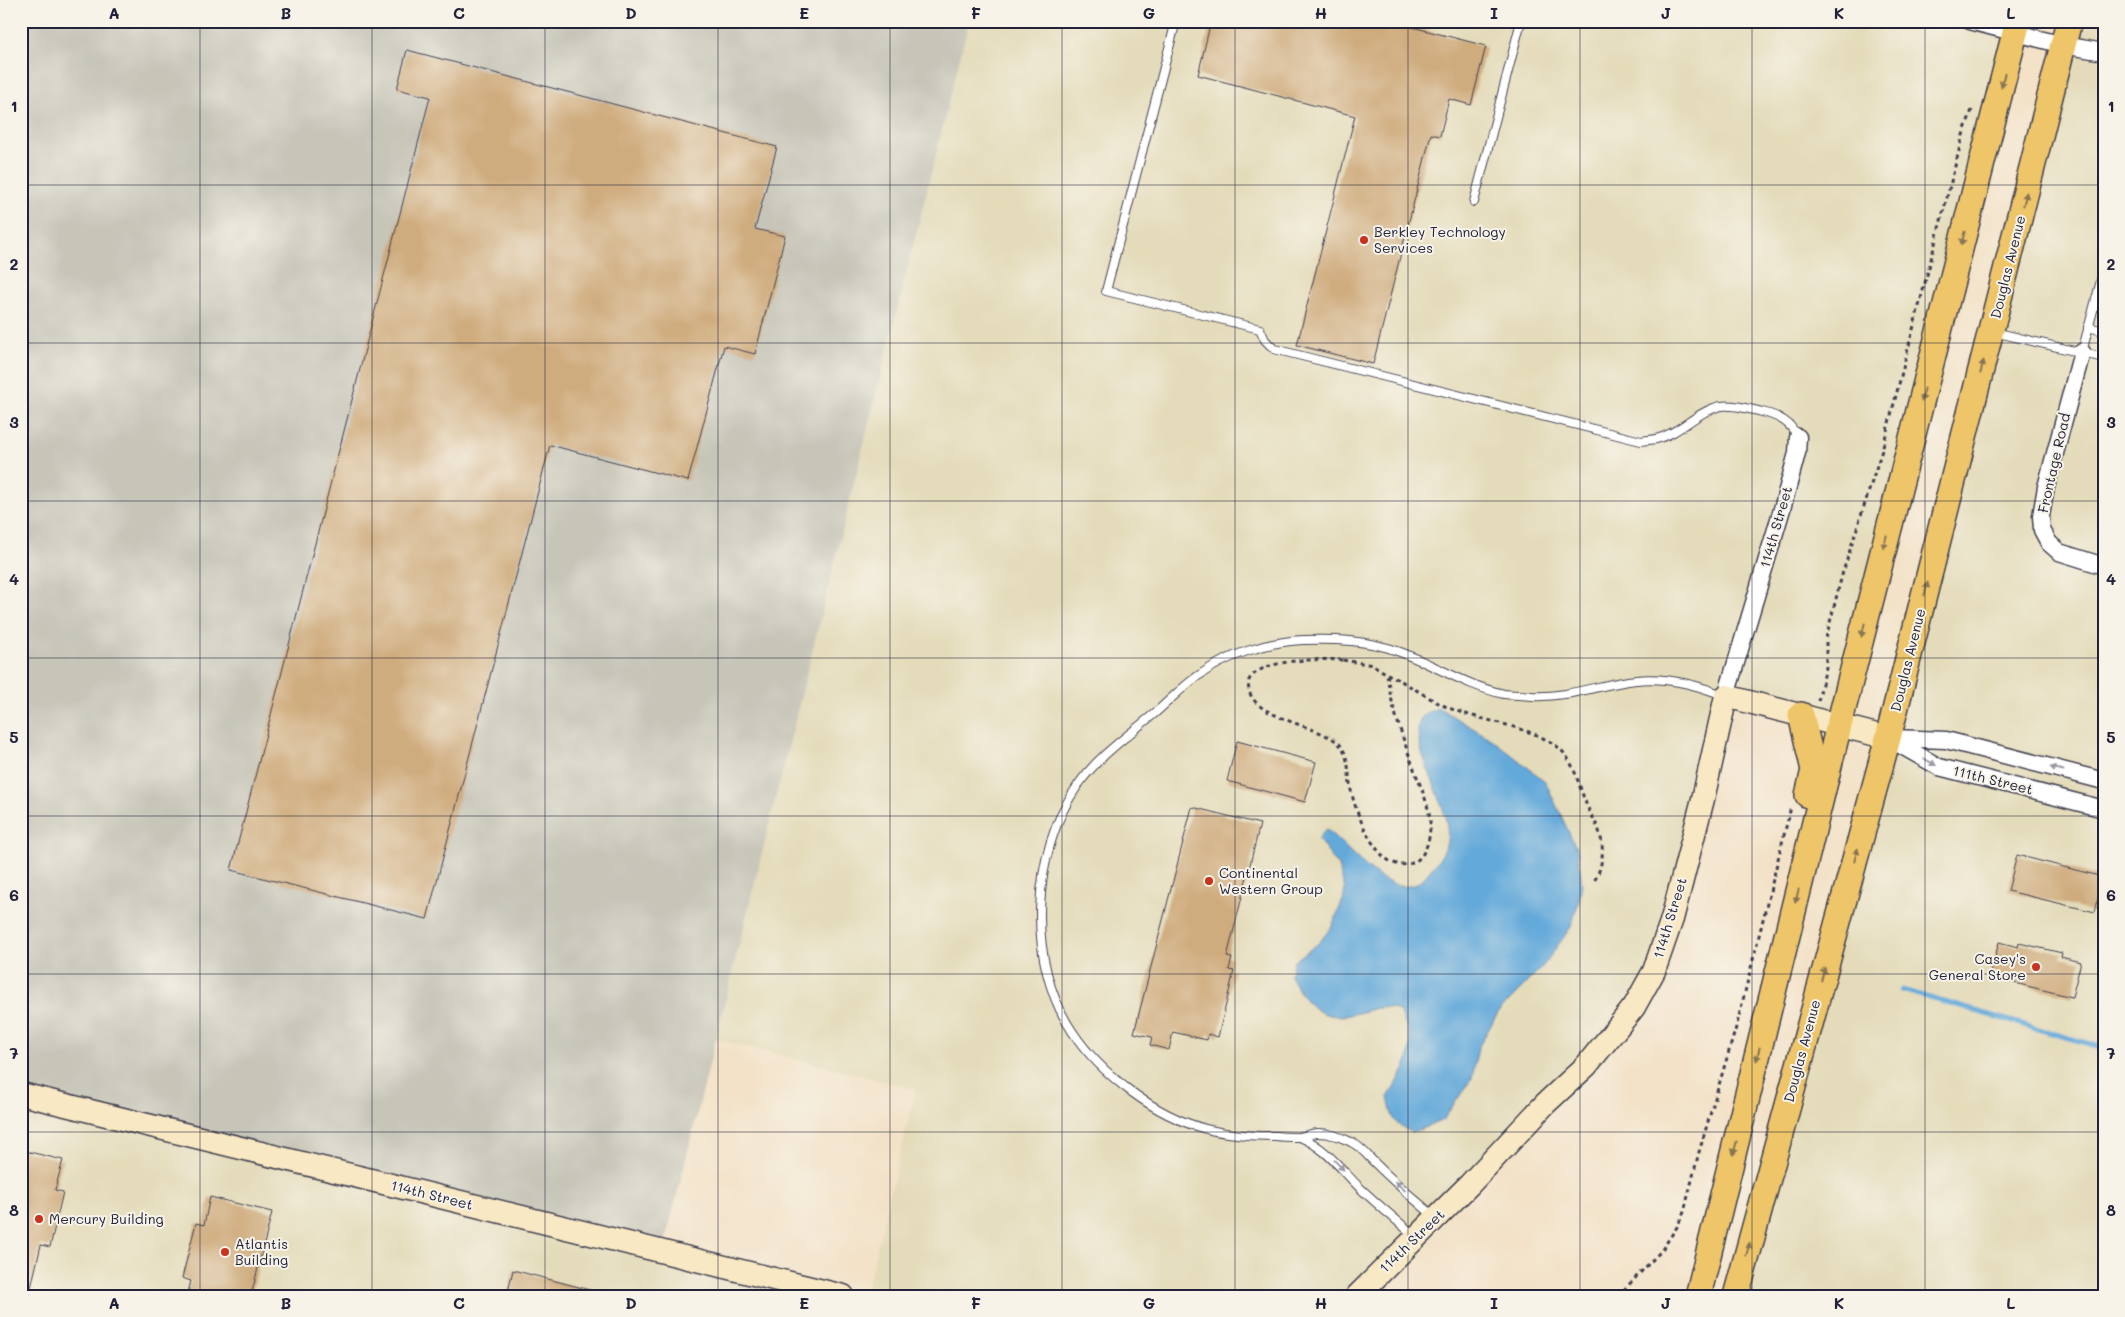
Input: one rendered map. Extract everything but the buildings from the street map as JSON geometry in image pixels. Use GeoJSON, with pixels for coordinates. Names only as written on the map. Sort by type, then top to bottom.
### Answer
{"type":"FeatureCollection","features":[{"type":"Feature","properties":{"kind":"main road"},"geometry":{"type":"LineString","coordinates":[[1698,1296],[1839,725],[2017,27]]}},
{"type":"Feature","properties":{"kind":"main road","name":"Douglas Avenue"},"geometry":{"type":"LineString","coordinates":[[1736,1296],[1888,738],[2066,33]]}},
{"type":"Feature","properties":{"kind":"main road"},"geometry":{"type":"LineString","coordinates":[[1807,717],[1814,770],[1802,819],[1809,849]]}},
{"type":"Feature","properties":{"kind":"street"},"geometry":{"type":"LineString","coordinates":[[1970,21],[2066,33],[2104,52]]}},
{"type":"Feature","properties":{"kind":"street"},"geometry":{"type":"LineString","coordinates":[[2066,33],[2104,58]]}},
{"type":"Feature","properties":{"kind":"street","name":"Frontage Road"},"geometry":{"type":"LineString","coordinates":[[2082,352],[2046,487],[2041,516],[2042,530],[2049,543],[2059,552],[2104,566]]}},
{"type":"Feature","properties":{"kind":"street","name":"114th Street"},"geometry":{"type":"LineString","coordinates":[[1357,1296],[1436,1218],[1546,1103],[1586,1066],[1634,1007],[1654,971],[1677,901],[1703,799],[1726,696],[1782,508],[1797,453],[1798,437]]}},
{"type":"Feature","properties":{"kind":"street","name":"111th Street"},"geometry":{"type":"LineString","coordinates":[[1726,696],[1888,738],[1946,740],[2104,781]]}},
{"type":"Feature","properties":{"kind":"street","name":"111th Street"},"geometry":{"type":"LineString","coordinates":[[1888,738],[1939,766],[2104,808]]}},
{"type":"Feature","properties":{"kind":"street","name":"114th Street"},"geometry":{"type":"LineString","coordinates":[[21,1094],[843,1296]]}},
{"type":"Feature","properties":{"kind":"lane"},"geometry":{"type":"LineString","coordinates":[[1176,21],[1106,291],[1260,329],[1265,340],[1274,349],[1640,440],[1657,439],[1709,410],[1720,406],[1734,406],[1772,415],[1786,421],[1798,437]]}},
{"type":"Feature","properties":{"kind":"lane"},"geometry":{"type":"LineString","coordinates":[[1474,202],[1521,21]]}},
{"type":"Feature","properties":{"kind":"lane"},"geometry":{"type":"LineString","coordinates":[[2082,352],[2104,269]]}},
{"type":"Feature","properties":{"kind":"lane"},"geometry":{"type":"LineString","coordinates":[[2088,327],[2104,331]]}},
{"type":"Feature","properties":{"kind":"lane"},"geometry":{"type":"LineString","coordinates":[[1991,331],[2104,358]]}},
{"type":"Feature","properties":{"kind":"lane"},"geometry":{"type":"LineString","coordinates":[[1436,1218],[1356,1144],[1334,1136],[1317,1133],[1300,1137],[1241,1135],[1205,1129],[1170,1115],[1132,1092],[1102,1065],[1074,1033],[1064,1017],[1056,998],[1045,958],[1040,909],[1041,883],[1045,860],[1059,819],[1079,783],[1095,765],[1202,673],[1235,655],[1297,640],[1351,641],[1373,644],[1398,651],[1475,685],[1506,694],[1542,696],[1574,694],[1638,680],[1701,686],[1726,696]]}},
{"type":"Feature","properties":{"kind":"lane"},"geometry":{"type":"LineString","coordinates":[[1300,1137],[1311,1142],[1330,1156],[1359,1186],[1416,1237]]}},
{"type":"Feature","properties":{"kind":"path"},"geometry":{"type":"LineString","coordinates":[[1807,717],[1826,667],[1826,638],[1842,575],[1880,458],[1963,135],[1975,100]]}},
{"type":"Feature","properties":{"kind":"path"},"geometry":{"type":"LineString","coordinates":[[1387,674],[1391,701],[1426,804],[1430,822],[1429,838],[1423,853],[1418,860],[1404,865],[1388,861],[1381,856],[1371,842],[1354,800],[1349,767],[1340,745],[1335,740],[1288,721],[1262,707],[1253,700],[1248,686],[1252,675],[1276,665],[1301,661],[1343,660],[1363,662],[1402,680],[1440,704],[1520,730],[1558,747],[1573,768],[1598,828],[1602,854],[1598,874],[1594,881]]}},
{"type":"Feature","properties":{"kind":"path"},"geometry":{"type":"LineString","coordinates":[[1618,1296],[1661,1251],[1677,1227],[1684,1212],[1699,1152],[1737,1024],[1792,804]]}},
{"type":"Feature","properties":{"kind":"shaded area"},"geometry":{"type":"Polygon","coordinates":[[[21,21],[969,21],[663,1251],[21,1094],[21,21]]]}},
{"type":"Feature","properties":{"kind":"shaded area"},"geometry":{"type":"Polygon","coordinates":[[[969,21],[2018,21],[1839,725],[1726,696],[1672,919],[1634,1007],[1357,1296],[865,1296],[916,1089],[715,1039],[969,21]]]}},
{"type":"Feature","properties":{"kind":"shaded area"},"geometry":{"type":"Polygon","coordinates":[[[2069,21],[2104,21],[2104,1296],[1736,1296],[2069,21]]]}},
{"type":"Feature","properties":{"kind":"shaded area"},"geometry":{"type":"Polygon","coordinates":[[[21,1094],[843,1296],[21,1296],[21,1094]]]}},
{"type":"Feature","properties":{"kind":"water"},"geometry":{"type":"Polygon","coordinates":[[[1439,708],[1493,740],[1545,781],[1578,852],[1582,884],[1571,927],[1543,966],[1499,1011],[1478,1048],[1472,1078],[1443,1120],[1412,1133],[1394,1119],[1388,1097],[1401,1075],[1409,1056],[1409,1035],[1399,1011],[1380,1008],[1348,1015],[1336,1016],[1326,1014],[1310,1005],[1290,976],[1294,961],[1319,943],[1332,926],[1343,900],[1345,889],[1338,866],[1318,839],[1326,829],[1376,874],[1398,885],[1412,886],[1420,882],[1435,865],[1445,849],[1448,834],[1445,816],[1425,761],[1418,729],[1424,715],[1439,708]]]}},
{"type":"Feature","properties":{"kind":"waterway"},"geometry":{"type":"LineString","coordinates":[[1902,990],[2104,1048]]}},
{"type":"Feature","properties":{"kind":"place","name":"Berkley Technology Services"},"geometry":{"type":"Point","coordinates":[1364,240]}},
{"type":"Feature","properties":{"kind":"place","name":"Continental Western Group"},"geometry":{"type":"Point","coordinates":[1209,881]}},
{"type":"Feature","properties":{"kind":"place","name":"Casey's General Store"},"geometry":{"type":"Point","coordinates":[2036,967]}},
{"type":"Feature","properties":{"kind":"place","name":"Mercury Building"},"geometry":{"type":"Point","coordinates":[39,1219]}},
{"type":"Feature","properties":{"kind":"place","name":"Atlantis Building"},"geometry":{"type":"Point","coordinates":[225,1252]}}]}
